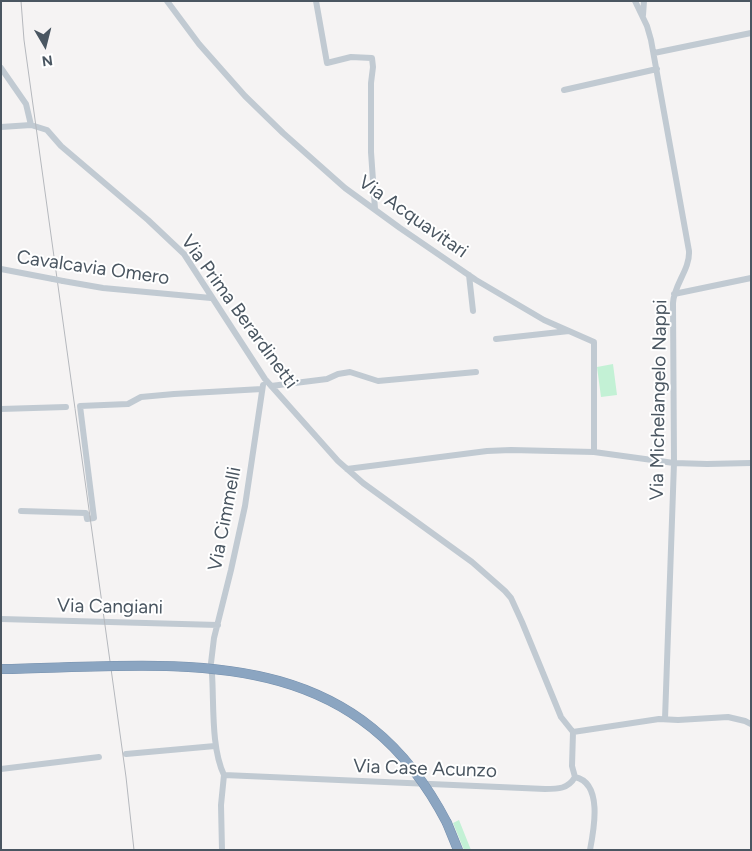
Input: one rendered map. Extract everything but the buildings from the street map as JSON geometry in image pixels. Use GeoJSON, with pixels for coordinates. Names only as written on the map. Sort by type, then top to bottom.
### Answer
{"type":"FeatureCollection","features":[{"type":"Feature","properties":{"kind":"highway"},"geometry":{"type":"LineString","coordinates":[[1,669],[188,667],[240,672],[289,683],[316,694],[342,708],[384,739],[420,778],[447,823],[458,850]]}},
{"type":"Feature","properties":{"kind":"street","name":"Via Acquavitari"},"geometry":{"type":"LineString","coordinates":[[167,1],[212,59],[268,120],[325,171],[468,275],[529,312],[594,342],[594,452]]}},
{"type":"Feature","properties":{"kind":"street"},"geometry":{"type":"LineString","coordinates":[[316,1],[326,63],[351,57],[372,58],[371,152],[376,209]]}},
{"type":"Feature","properties":{"kind":"street","name":"Via Michelangelo Nappi"},"geometry":{"type":"LineString","coordinates":[[635,1],[650,34],[689,251],[687,265],[674,294],[673,303],[674,463],[665,719]]}},
{"type":"Feature","properties":{"kind":"street"},"geometry":{"type":"LineString","coordinates":[[643,17],[644,1]]}},
{"type":"Feature","properties":{"kind":"street"},"geometry":{"type":"LineString","coordinates":[[654,53],[751,33]]}},
{"type":"Feature","properties":{"kind":"street"},"geometry":{"type":"LineString","coordinates":[[1,68],[26,104],[31,125],[1,127]]}},
{"type":"Feature","properties":{"kind":"street"},"geometry":{"type":"LineString","coordinates":[[564,90],[657,69]]}},
{"type":"Feature","properties":{"kind":"street","name":"Via Prima Berardinetti"},"geometry":{"type":"LineString","coordinates":[[31,125],[47,130],[61,146],[184,254],[264,379],[347,469],[363,483],[472,562],[511,598],[561,717],[573,732]]}},
{"type":"Feature","properties":{"kind":"street","name":"Cavalcavia Omero"},"geometry":{"type":"LineString","coordinates":[[1,269],[92,286],[211,298]]}},
{"type":"Feature","properties":{"kind":"street"},"geometry":{"type":"LineString","coordinates":[[468,275],[473,311]]}},
{"type":"Feature","properties":{"kind":"street"},"geometry":{"type":"LineString","coordinates":[[674,294],[751,278]]}},
{"type":"Feature","properties":{"kind":"street"},"geometry":{"type":"LineString","coordinates":[[496,339],[569,332]]}},
{"type":"Feature","properties":{"kind":"street"},"geometry":{"type":"LineString","coordinates":[[271,386],[327,379],[338,374],[350,372],[378,381],[476,372]]}},
{"type":"Feature","properties":{"kind":"street","name":"Via Cimmelli"},"geometry":{"type":"LineString","coordinates":[[211,663],[212,650],[244,506],[264,379]]}},
{"type":"Feature","properties":{"kind":"street"},"geometry":{"type":"LineString","coordinates":[[21,511],[86,513],[87,519],[94,518],[80,406],[128,404],[141,397],[262,389]]}},
{"type":"Feature","properties":{"kind":"street"},"geometry":{"type":"LineString","coordinates":[[1,409],[66,407]]}},
{"type":"Feature","properties":{"kind":"street"},"geometry":{"type":"LineString","coordinates":[[347,469],[487,451],[511,450],[594,452],[674,463],[751,463]]}},
{"type":"Feature","properties":{"kind":"street","name":"Via Cangiani"},"geometry":{"type":"LineString","coordinates":[[1,618],[218,625]]}},
{"type":"Feature","properties":{"kind":"street"},"geometry":{"type":"LineString","coordinates":[[212,674],[215,746],[224,774],[221,805],[222,850]]}},
{"type":"Feature","properties":{"kind":"street"},"geometry":{"type":"LineString","coordinates":[[590,850],[595,809],[591,790],[581,779],[575,777],[572,766],[573,732],[582,729],[665,719],[728,717],[751,724]]}},
{"type":"Feature","properties":{"kind":"street"},"geometry":{"type":"LineString","coordinates":[[126,754],[215,746]]}},
{"type":"Feature","properties":{"kind":"street"},"geometry":{"type":"LineString","coordinates":[[1,769],[99,757]]}},
{"type":"Feature","properties":{"kind":"street","name":"Via Case Acunzo"},"geometry":{"type":"LineString","coordinates":[[224,774],[545,789],[564,788],[575,777]]}},
{"type":"Feature","properties":{"kind":"green space"},"geometry":{"type":"Polygon","coordinates":[[[613,364],[617,395],[601,397],[597,367],[613,364]]]}},
{"type":"Feature","properties":{"kind":"green space"},"geometry":{"type":"Polygon","coordinates":[[[459,820],[471,850],[464,850],[453,823],[459,820]]]}},
{"type":"Feature","properties":{"kind":"railway"},"geometry":{"type":"LineString","coordinates":[[21,1],[24,40],[126,777],[134,850]]}}]}
